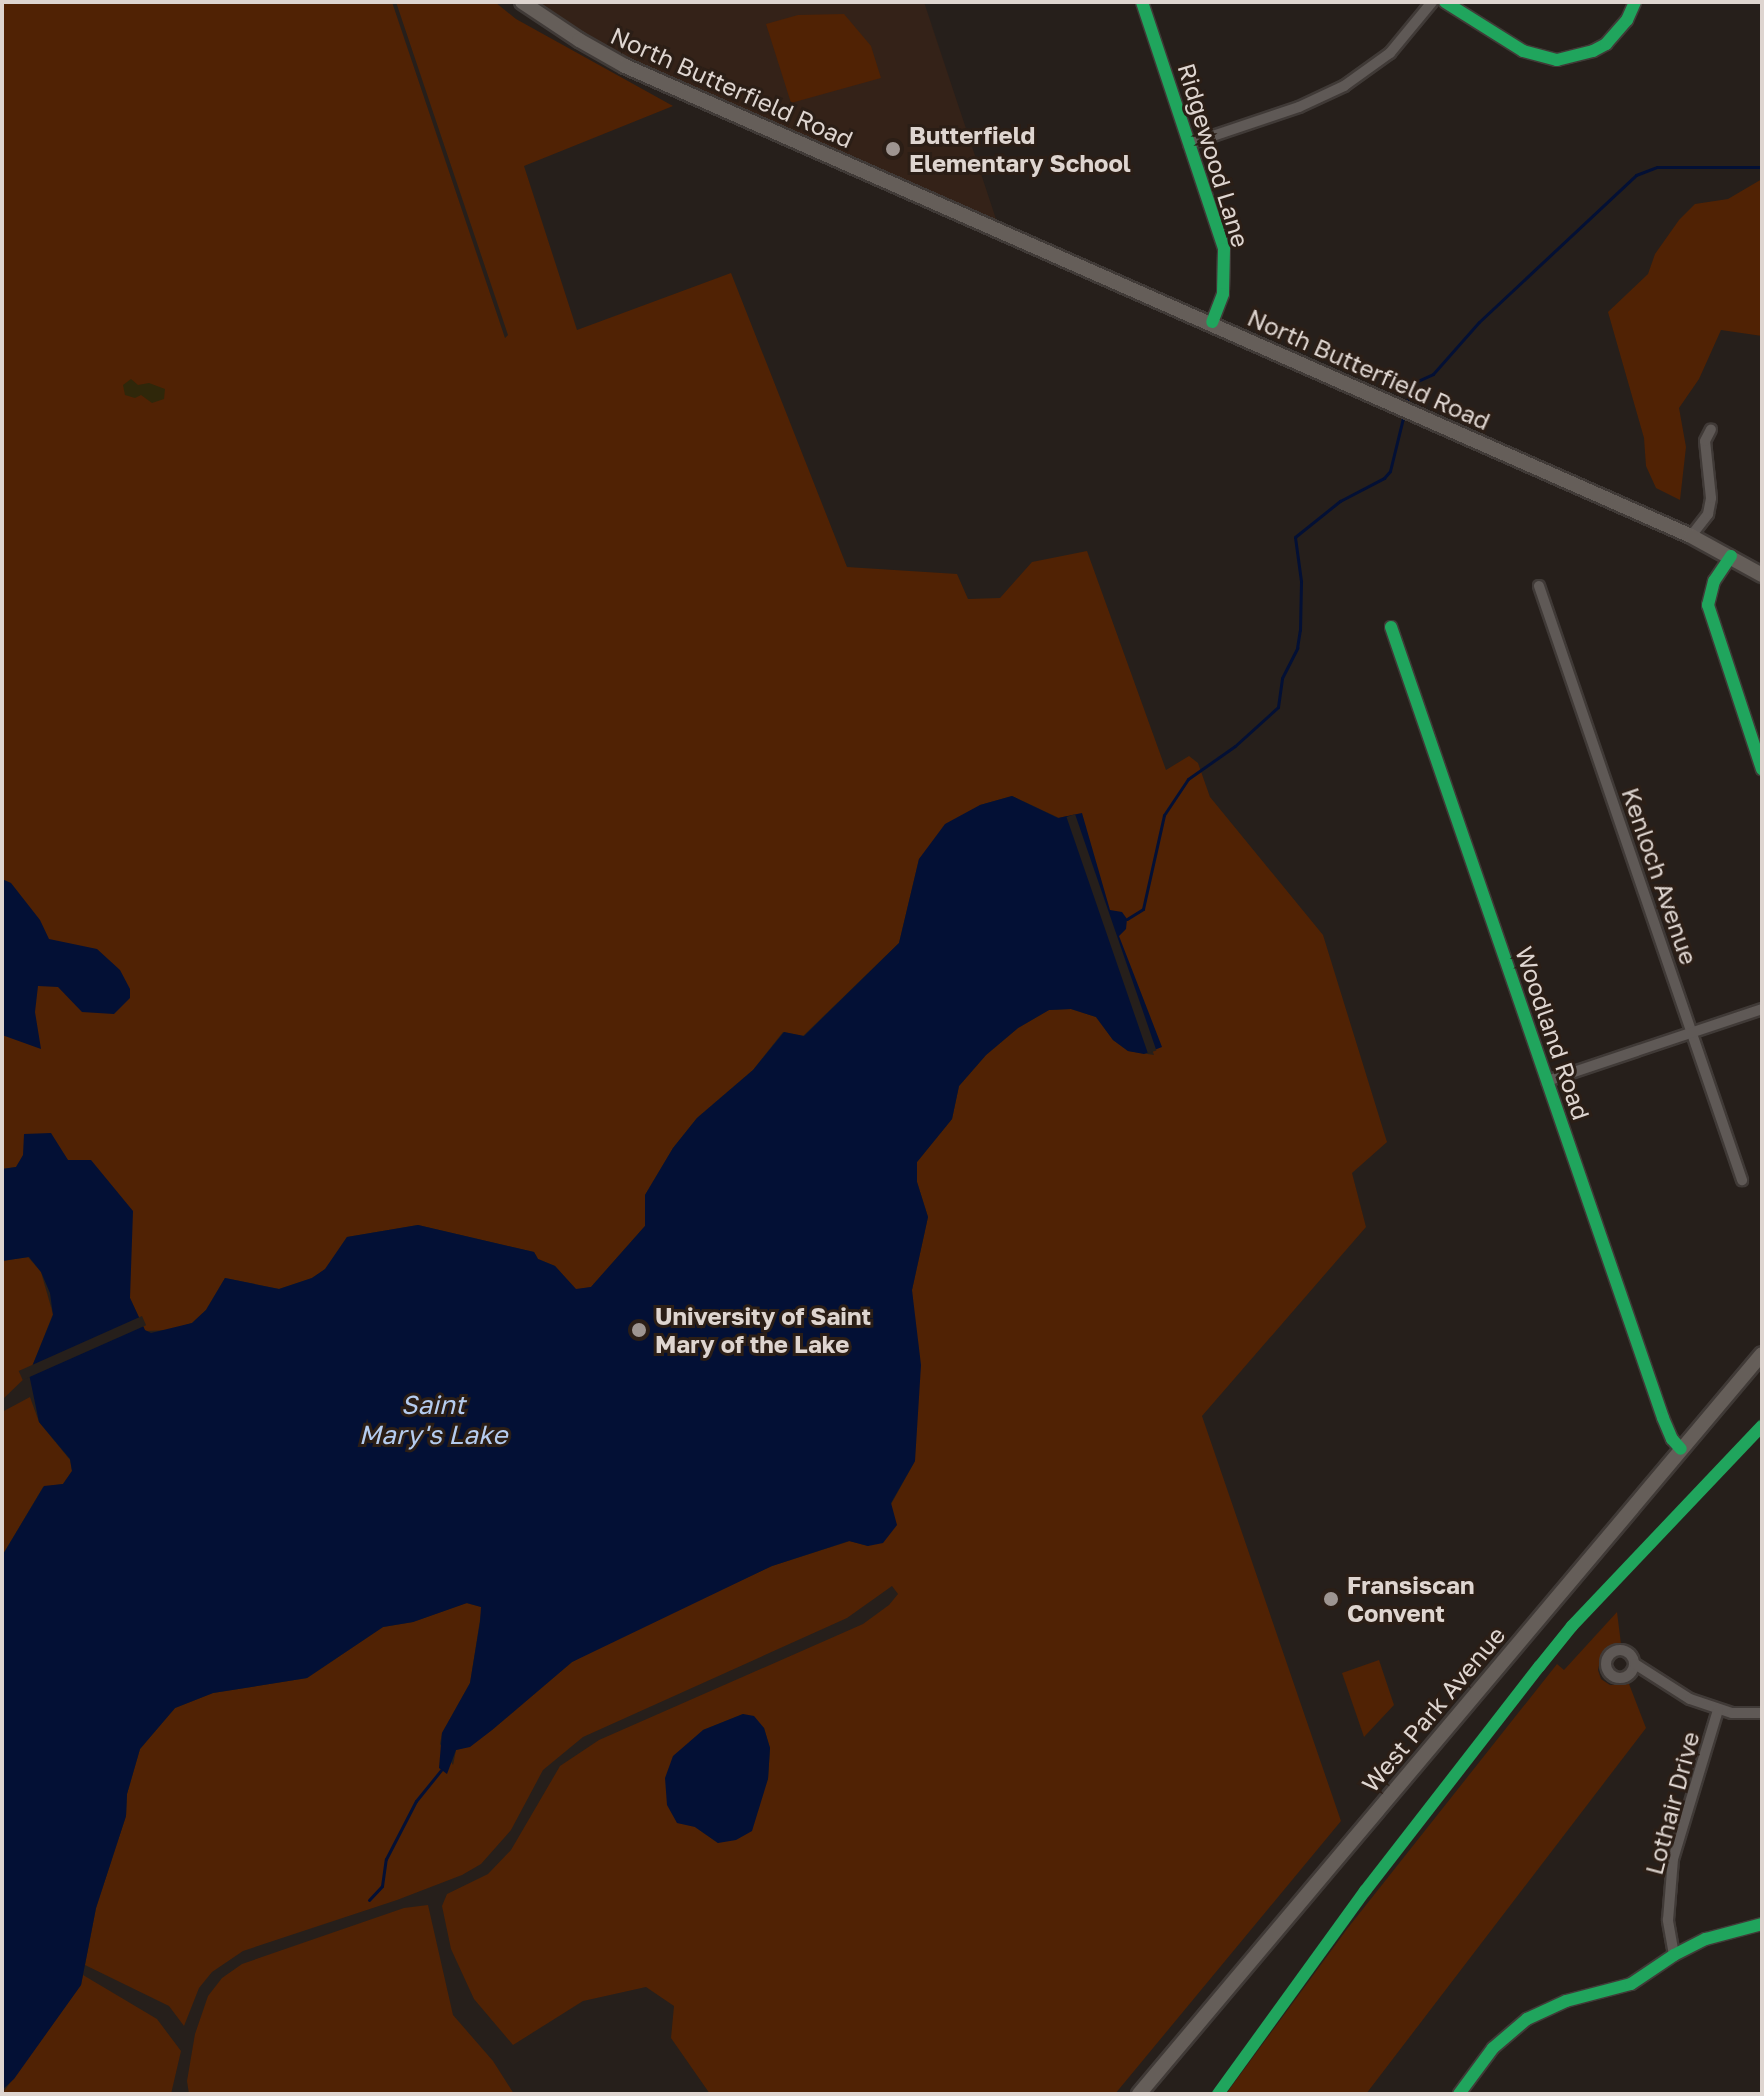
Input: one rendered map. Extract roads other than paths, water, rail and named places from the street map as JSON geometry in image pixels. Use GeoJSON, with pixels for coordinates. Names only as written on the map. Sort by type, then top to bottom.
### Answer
{"type":"FeatureCollection","features":[{"type":"Feature","properties":{"kind":"main road","name":"North Butterfield Road"},"geometry":{"type":"LineString","coordinates":[[522,2],[625,66],[1212,322],[1691,536],[1762,575]]}},
{"type":"Feature","properties":{"kind":"main road","name":"West Park Avenue"},"geometry":{"type":"LineString","coordinates":[[1139,2094],[1762,1354]]}},
{"type":"Feature","properties":{"kind":"street","name":"Ridgewood Lane"},"geometry":{"type":"LineString","coordinates":[[1142,2],[1224,249],[1223,294],[1212,322]]}},
{"type":"Feature","properties":{"kind":"street"},"geometry":{"type":"LineString","coordinates":[[1189,144],[1299,107],[1344,86],[1390,53],[1432,2]]}},
{"type":"Feature","properties":{"kind":"street"},"geometry":{"type":"LineString","coordinates":[[1445,2],[1523,51],[1557,60],[1593,51],[1606,44],[1627,20],[1635,2]]}},
{"type":"Feature","properties":{"kind":"street"},"geometry":{"type":"LineString","coordinates":[[1691,536],[1708,514],[1711,498],[1705,441],[1711,429]]}},
{"type":"Feature","properties":{"kind":"street"},"geometry":{"type":"LineString","coordinates":[[1731,556],[1714,581],[1708,605],[1762,769]]}},
{"type":"Feature","properties":{"kind":"street","name":"Kenloch Avenue"},"geometry":{"type":"LineString","coordinates":[[1539,586],[1742,1180]]}},
{"type":"Feature","properties":{"kind":"street","name":"Woodland Road"},"geometry":{"type":"LineString","coordinates":[[1391,627],[1663,1418],[1672,1439],[1681,1449]]}},
{"type":"Feature","properties":{"kind":"street"},"geometry":{"type":"LineString","coordinates":[[1547,1081],[1762,1009]]}},
{"type":"Feature","properties":{"kind":"street"},"geometry":{"type":"LineString","coordinates":[[1635,1664],[1676,1693],[1718,1710],[1762,1713]]}},
{"type":"Feature","properties":{"kind":"street","name":"Lothair Drive"},"geometry":{"type":"LineString","coordinates":[[1674,1955],[1668,1920],[1673,1859],[1718,1710]]}},
{"type":"Feature","properties":{"kind":"street"},"geometry":{"type":"LineString","coordinates":[[1459,2094],[1493,2048],[1527,2019],[1566,2001],[1631,1984],[1674,1955],[1727,1932],[1762,1924]]}},
{"type":"Feature","properties":{"kind":"water","name":"Saint Mary's Lake"},"geometry":{"type":"Polygon","coordinates":[[[1012,796],[1058,818],[1082,813],[1110,910],[1122,912],[1127,919],[1126,929],[1119,936],[1162,1047],[1144,1054],[1128,1051],[1113,1040],[1096,1017],[1071,1009],[1049,1010],[1018,1028],[986,1055],[959,1086],[952,1119],[917,1162],[917,1182],[928,1217],[912,1290],[921,1365],[915,1461],[891,1503],[897,1525],[883,1543],[868,1546],[849,1541],[772,1566],[572,1662],[470,1747],[456,1750],[447,1774],[439,1768],[442,1733],[470,1683],[480,1622],[481,1607],[467,1603],[413,1622],[383,1627],[307,1678],[213,1693],[175,1708],[140,1749],[127,1794],[126,1816],[96,1908],[81,1985],[14,2079],[2,2090],[2,1556],[44,1486],[63,1484],[72,1471],[70,1459],[39,1422],[29,1374],[53,1315],[50,1293],[41,1272],[29,1257],[2,1261],[2,1169],[16,1167],[23,1155],[24,1134],[51,1133],[68,1160],[91,1160],[133,1211],[130,1298],[145,1330],[151,1333],[192,1323],[206,1310],[225,1278],[279,1289],[312,1278],[325,1269],[347,1237],[418,1225],[534,1252],[538,1259],[555,1266],[576,1289],[591,1287],[645,1226],[645,1195],[673,1148],[697,1118],[753,1070],[784,1032],[804,1036],[899,943],[919,859],[945,824],[980,805],[1012,796]]]}},
{"type":"Feature","properties":{"kind":"water"},"geometry":{"type":"Polygon","coordinates":[[[2,879],[11,883],[40,920],[49,939],[97,949],[120,970],[130,989],[130,998],[114,1014],[82,1012],[58,987],[38,986],[35,1012],[41,1049],[2,1035],[2,879]]]}},
{"type":"Feature","properties":{"kind":"water"},"geometry":{"type":"Polygon","coordinates":[[[743,1714],[754,1716],[764,1728],[770,1748],[768,1779],[752,1831],[736,1840],[718,1843],[695,1827],[677,1823],[667,1805],[665,1778],[673,1756],[703,1730],[743,1714]]]}},
{"type":"Feature","properties":{"kind":"waterway"},"geometry":{"type":"LineString","coordinates":[[1406,407],[1411,384],[1433,374],[1479,322],[1636,175],[1657,167],[1762,167]]}},
{"type":"Feature","properties":{"kind":"waterway"},"geometry":{"type":"LineString","coordinates":[[1127,919],[1143,909],[1164,815],[1188,779],[1235,746],[1278,707],[1282,678],[1297,648],[1300,630],[1301,581],[1295,537],[1340,501],[1384,478],[1390,471],[1404,414]]}},
{"type":"Feature","properties":{"kind":"waterway"},"geometry":{"type":"LineString","coordinates":[[369,1900],[382,1886],[386,1859],[416,1801],[441,1770]]}},
{"type":"Feature","properties":{"kind":"place","name":"Butterfield Elementary School"},"geometry":{"type":"Point","coordinates":[893,149]}},
{"type":"Feature","properties":{"kind":"place","name":"University of Saint Mary of the Lake"},"geometry":{"type":"Point","coordinates":[639,1330]}},
{"type":"Feature","properties":{"kind":"place","name":"Fransiscan Convent"},"geometry":{"type":"Point","coordinates":[1331,1599]}}]}
